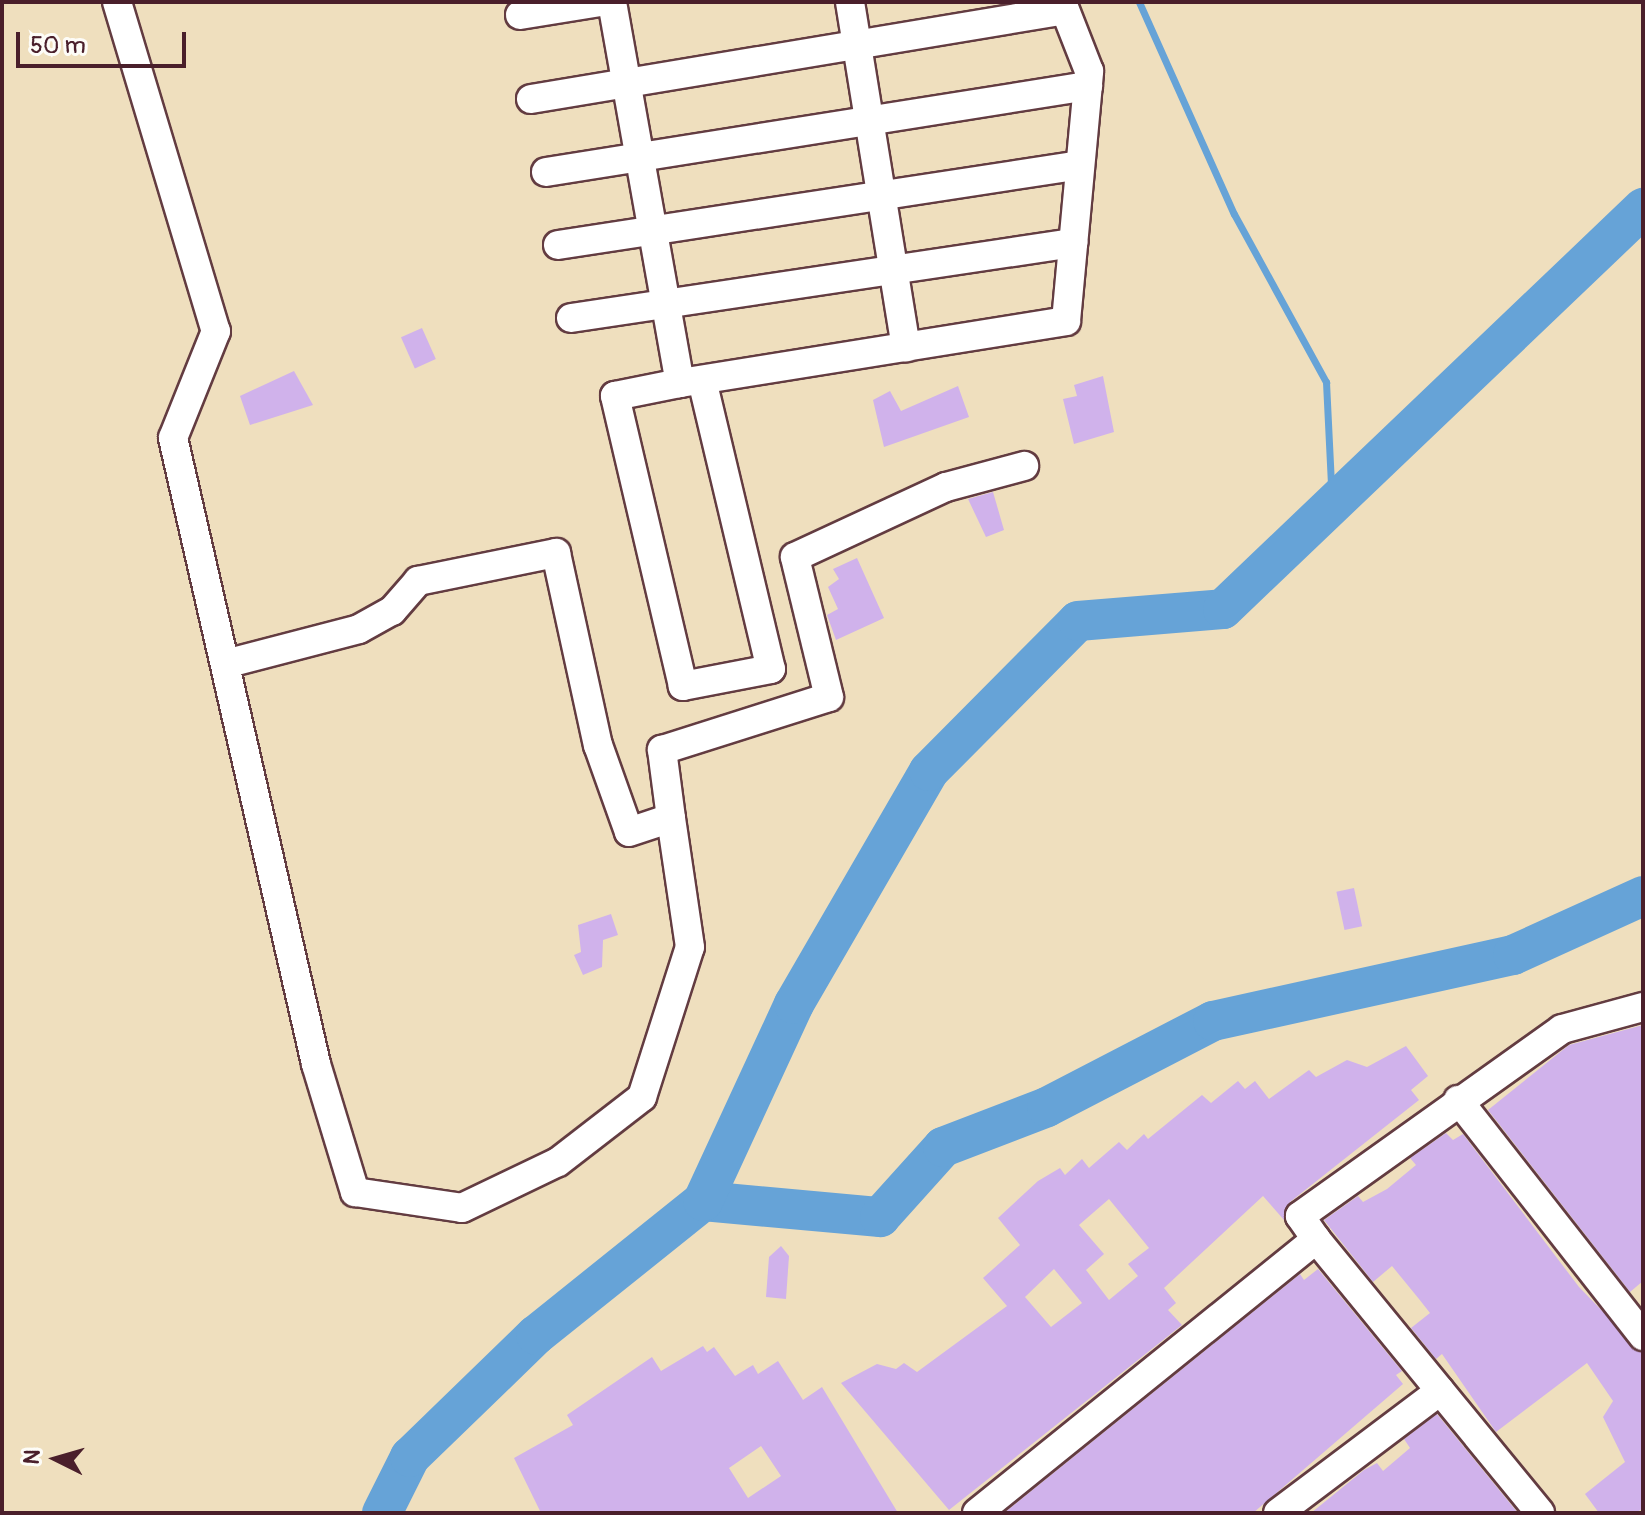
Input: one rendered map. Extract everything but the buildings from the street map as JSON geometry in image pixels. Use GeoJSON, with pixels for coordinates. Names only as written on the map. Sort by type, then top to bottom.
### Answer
{"type":"FeatureCollection","features":[{"type":"Feature","properties":{"kind":"street"},"geometry":{"type":"LineString","coordinates":[[117,2],[216,331],[173,438],[316,1064],[355,1192],[462,1208],[558,1162],[642,1097],[690,947],[662,750],[829,697],[795,557],[946,487],[1024,466]]}},
{"type":"Feature","properties":{"kind":"street"},"geometry":{"type":"LineString","coordinates":[[534,9],[599,2]]}},
{"type":"Feature","properties":{"kind":"street"},"geometry":{"type":"LineString","coordinates":[[531,99],[627,83],[857,45],[1064,6],[1088,86],[1066,321],[691,381],[615,396],[683,686],[771,669],[691,381],[666,303],[627,83],[612,2]]}},
{"type":"Feature","properties":{"kind":"street"},"geometry":{"type":"LineString","coordinates":[[850,2],[906,347]]}},
{"type":"Feature","properties":{"kind":"street"},"geometry":{"type":"LineString","coordinates":[[546,172],[1088,86]]}},
{"type":"Feature","properties":{"kind":"street"},"geometry":{"type":"LineString","coordinates":[[558,245],[1080,165]]}},
{"type":"Feature","properties":{"kind":"street"},"geometry":{"type":"LineString","coordinates":[[571,318],[1073,243]]}},
{"type":"Feature","properties":{"kind":"street"},"geometry":{"type":"LineString","coordinates":[[225,664],[359,629],[392,611],[418,581],[556,553],[598,745],[629,832],[671,818]]}},
{"type":"Feature","properties":{"kind":"street"},"geometry":{"type":"LineString","coordinates":[[1540,1513],[1300,1216],[1458,1100],[1562,1029],[1643,1007]]}},
{"type":"Feature","properties":{"kind":"street"},"geometry":{"type":"LineString","coordinates":[[1458,1100],[1642,1333]]}},
{"type":"Feature","properties":{"kind":"street"},"geometry":{"type":"LineString","coordinates":[[977,1513],[1316,1239]]}},
{"type":"Feature","properties":{"kind":"street"},"geometry":{"type":"LineString","coordinates":[[1293,1508],[1440,1391]]}},
{"type":"Feature","properties":{"kind":"waterway"},"geometry":{"type":"LineString","coordinates":[[1139,2],[1234,214],[1326,382],[1332,505]]}},
{"type":"Feature","properties":{"kind":"waterway"},"geometry":{"type":"LineString","coordinates":[[382,1513],[410,1457],[536,1335],[703,1201],[794,1004],[929,771],[1078,621],[1223,609],[1643,208]]}},
{"type":"Feature","properties":{"kind":"waterway"},"geometry":{"type":"LineString","coordinates":[[703,1201],[880,1217],[943,1147],[1047,1107],[1213,1021],[1513,955],[1643,896]]}}]}
